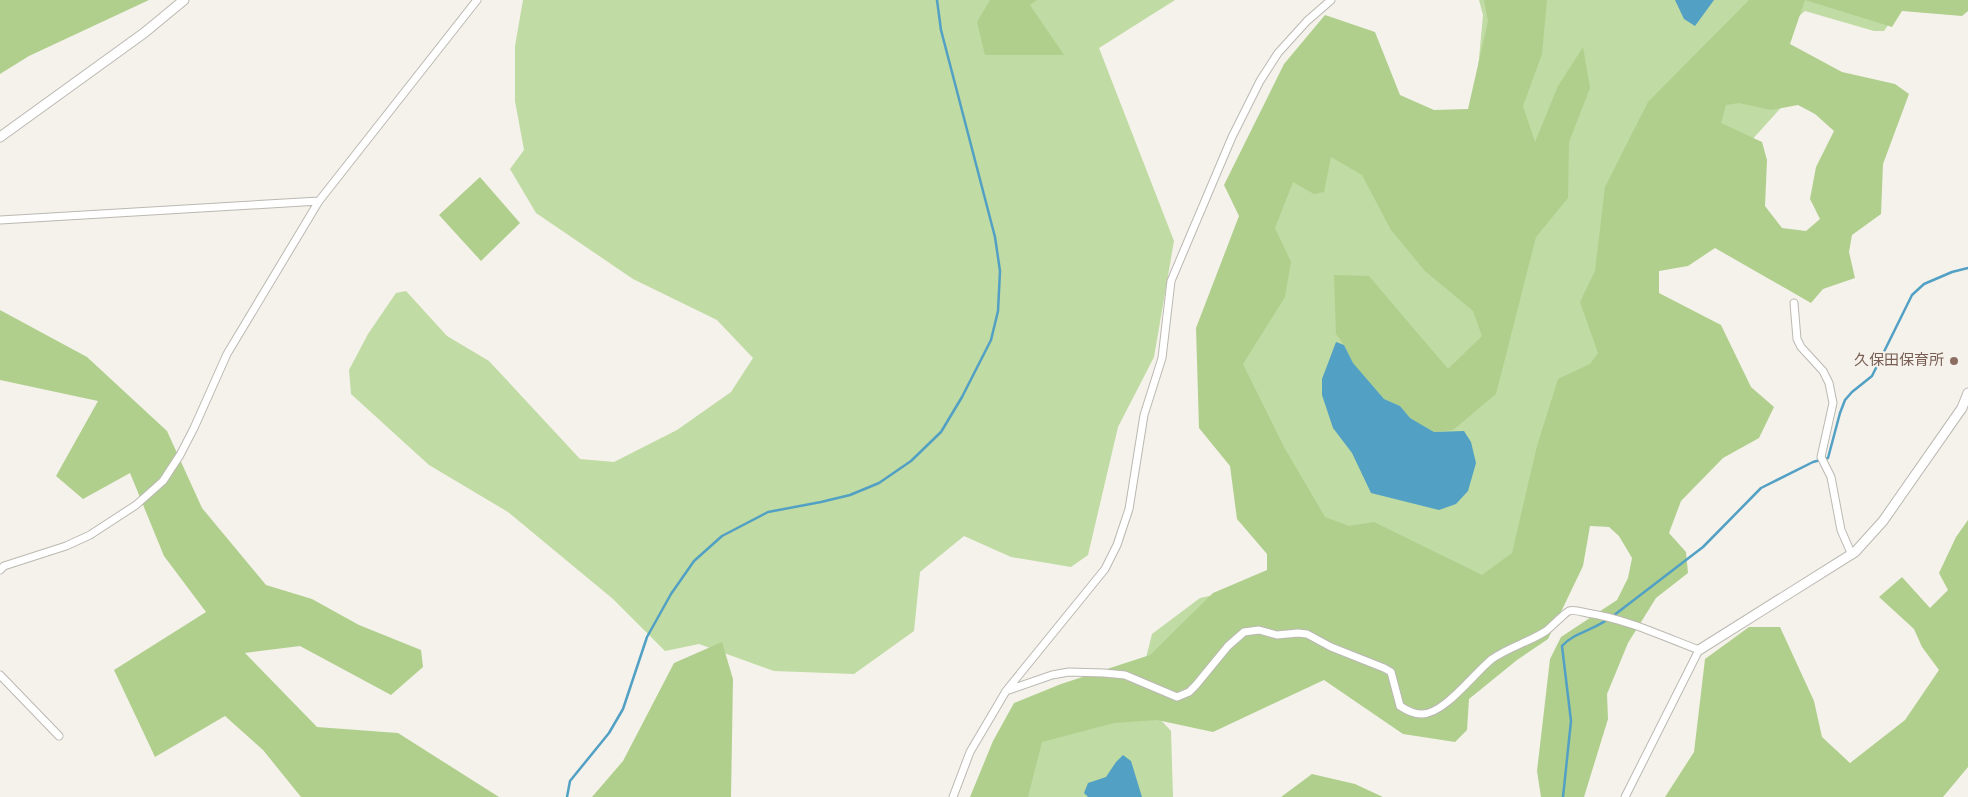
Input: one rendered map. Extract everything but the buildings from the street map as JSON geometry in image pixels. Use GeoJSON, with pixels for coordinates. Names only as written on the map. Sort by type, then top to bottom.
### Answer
{"type":"FeatureCollection","features":[{"type":"Feature","properties":{"kind":"street"},"geometry":{"type":"LineString","coordinates":[[0,137],[144,34],[184,0]]}},
{"type":"Feature","properties":{"kind":"street"},"geometry":{"type":"LineString","coordinates":[[0,570],[4,566],[66,546],[90,535],[136,505],[163,481],[180,455],[194,428],[228,354],[320,201],[477,0]]}},
{"type":"Feature","properties":{"kind":"street"},"geometry":{"type":"LineString","coordinates":[[952,797],[970,752],[1006,692],[1104,569],[1117,545],[1129,509],[1144,415],[1162,358],[1171,281],[1232,137],[1260,81],[1278,53],[1307,21],[1331,0]]}},
{"type":"Feature","properties":{"kind":"street"},"geometry":{"type":"LineString","coordinates":[[0,220],[320,201]]}},
{"type":"Feature","properties":{"kind":"street"},"geometry":{"type":"LineString","coordinates":[[1794,303],[1797,339],[1801,347],[1823,371],[1833,403],[1821,457],[1830,477],[1841,530],[1852,554]]}},
{"type":"Feature","properties":{"kind":"street"},"geometry":{"type":"LineString","coordinates":[[1625,797],[1699,650],[1852,554],[1883,521],[1962,408],[1968,393]]}},
{"type":"Feature","properties":{"kind":"street"},"geometry":{"type":"LineString","coordinates":[[1006,692],[1052,675],[1069,672],[1104,672],[1125,675],[1177,697],[1189,692],[1228,646],[1244,632],[1259,630],[1277,635],[1307,634],[1331,648],[1384,668],[1391,672],[1400,706],[1412,713],[1422,715],[1440,707],[1492,659],[1512,647],[1537,636],[1557,623],[1570,610],[1622,620],[1699,650]]}},
{"type":"Feature","properties":{"kind":"street"},"geometry":{"type":"LineString","coordinates":[[0,675],[59,736]]}},
{"type":"Feature","properties":{"kind":"green space"},"geometry":{"type":"Polygon","coordinates":[[[0,0],[149,0],[29,56],[0,74],[0,0]]]}},
{"type":"Feature","properties":{"kind":"green space"},"geometry":{"type":"Polygon","coordinates":[[[523,0],[1175,0],[1099,48],[1174,241],[1154,357],[1118,427],[1088,555],[1071,567],[1011,557],[964,536],[920,572],[914,631],[854,674],[774,671],[699,644],[665,651],[613,599],[508,512],[429,465],[351,394],[349,370],[368,334],[396,293],[406,291],[447,336],[489,361],[580,459],[614,462],[677,430],[731,392],[753,358],[717,320],[633,279],[536,213],[510,169],[524,150],[515,101],[515,46],[523,0]]]}},
{"type":"Feature","properties":{"kind":"green space"},"geometry":{"type":"Polygon","coordinates":[[[990,0],[1037,0],[1030,5],[1064,55],[985,55],[977,22],[990,0]]]}},
{"type":"Feature","properties":{"kind":"green space"},"geometry":{"type":"Polygon","coordinates":[[[1479,0],[1894,0],[1893,18],[1884,31],[1874,31],[1805,11],[1777,35],[1788,100],[1732,162],[1640,230],[1628,340],[1524,548],[1389,663],[1142,674],[1152,634],[1200,598],[1260,585],[1276,559],[1205,404],[1297,123],[1392,197],[1475,102],[1483,15],[1479,0]]]}},
{"type":"Feature","properties":{"kind":"green space"},"geometry":{"type":"Polygon","coordinates":[[[1484,0],[1547,0],[1542,54],[1523,106],[1535,142],[1558,86],[1583,47],[1590,88],[1569,142],[1568,198],[1536,237],[1496,394],[1453,430],[1434,432],[1410,418],[1400,406],[1384,399],[1353,363],[1336,334],[1334,275],[1369,276],[1448,369],[1482,336],[1473,311],[1425,271],[1391,230],[1362,175],[1331,157],[1324,192],[1314,194],[1293,182],[1275,228],[1291,262],[1285,297],[1243,364],[1284,447],[1325,517],[1349,526],[1374,522],[1482,575],[1512,553],[1537,446],[1558,379],[1590,364],[1598,353],[1580,302],[1595,271],[1605,187],[1648,102],[1749,0],[1805,0],[1790,44],[1842,72],[1895,84],[1909,94],[1883,164],[1881,214],[1852,235],[1849,252],[1855,278],[1823,289],[1811,303],[1715,248],[1688,266],[1659,271],[1659,293],[1721,325],[1751,387],[1774,407],[1759,438],[1723,458],[1681,501],[1669,533],[1686,552],[1688,573],[1656,598],[1628,643],[1607,694],[1608,719],[1584,797],[1541,797],[1537,771],[1550,659],[1561,637],[1617,600],[1628,578],[1632,558],[1619,536],[1609,527],[1590,526],[1583,566],[1548,639],[1517,660],[1469,699],[1467,730],[1455,742],[1403,734],[1324,680],[1213,732],[1157,720],[1114,723],[1042,742],[1028,797],[970,797],[993,741],[1014,703],[1061,684],[1150,655],[1213,593],[1267,570],[1267,554],[1237,519],[1230,466],[1199,428],[1196,328],[1239,216],[1224,185],[1284,64],[1325,15],[1375,32],[1400,95],[1434,110],[1468,109],[1488,21],[1484,0]],[[1739,103],[1726,105],[1721,123],[1762,142],[1767,160],[1765,206],[1782,228],[1806,231],[1820,219],[1810,199],[1816,167],[1834,131],[1815,114],[1798,105],[1771,110],[1739,103]]]}},
{"type":"Feature","properties":{"kind":"green space"},"geometry":{"type":"Polygon","coordinates":[[[1805,0],[1968,0],[1968,11],[1962,16],[1902,11],[1892,27],[1805,0]]]}},
{"type":"Feature","properties":{"kind":"green space"},"geometry":{"type":"Polygon","coordinates":[[[480,177],[520,223],[481,261],[439,215],[480,177]]]}},
{"type":"Feature","properties":{"kind":"green space"},"geometry":{"type":"Polygon","coordinates":[[[0,310],[87,357],[167,431],[202,508],[266,585],[312,599],[359,625],[421,650],[423,667],[391,695],[300,646],[245,653],[317,727],[398,733],[499,797],[301,797],[263,750],[225,716],[155,757],[114,670],[206,612],[164,556],[130,473],[83,499],[56,476],[98,401],[0,380],[0,310]]]}},
{"type":"Feature","properties":{"kind":"green space"},"geometry":{"type":"Polygon","coordinates":[[[1968,520],[1968,767],[1943,797],[1665,797],[1694,752],[1705,659],[1749,627],[1780,627],[1814,701],[1822,737],[1850,763],[1905,720],[1939,670],[1922,647],[1914,629],[1879,597],[1902,577],[1930,608],[1948,590],[1939,573],[1956,537],[1968,520]]]}},
{"type":"Feature","properties":{"kind":"green space"},"geometry":{"type":"Polygon","coordinates":[[[722,642],[733,679],[731,797],[592,797],[623,761],[674,663],[722,642]]]}},
{"type":"Feature","properties":{"kind":"green space"},"geometry":{"type":"Polygon","coordinates":[[[1144,702],[1171,731],[1173,797],[1014,797],[1022,732],[1144,702]]]}},
{"type":"Feature","properties":{"kind":"green space"},"geometry":{"type":"Polygon","coordinates":[[[1312,774],[1355,784],[1383,797],[1281,797],[1312,774]]]}},
{"type":"Feature","properties":{"kind":"water"},"geometry":{"type":"Polygon","coordinates":[[[1675,0],[1714,0],[1695,26],[1684,19],[1675,0]]]}},
{"type":"Feature","properties":{"kind":"water"},"geometry":{"type":"Polygon","coordinates":[[[1336,342],[1344,345],[1353,363],[1384,399],[1400,406],[1410,418],[1434,432],[1464,431],[1471,442],[1476,463],[1468,491],[1456,504],[1439,510],[1371,493],[1352,453],[1333,428],[1322,395],[1322,379],[1336,342]]]}},
{"type":"Feature","properties":{"kind":"water"},"geometry":{"type":"Polygon","coordinates":[[[1123,755],[1131,761],[1142,797],[1088,797],[1084,793],[1088,783],[1106,777],[1123,755]]]}},
{"type":"Feature","properties":{"kind":"waterway"},"geometry":{"type":"LineString","coordinates":[[567,797],[570,781],[609,733],[623,709],[647,637],[671,594],[694,561],[722,536],[768,512],[850,495],[879,483],[911,461],[941,432],[962,397],[991,340],[998,311],[1000,271],[995,237],[941,30],[937,0]]}},
{"type":"Feature","properties":{"kind":"waterway"},"geometry":{"type":"LineString","coordinates":[[1613,616],[1703,547],[1761,488],[1813,462],[1828,458],[1845,400],[1872,376],[1912,295],[1924,284],[1952,272],[1968,268]]}},
{"type":"Feature","properties":{"kind":"waterway"},"geometry":{"type":"LineString","coordinates":[[1563,797],[1571,721],[1562,646],[1572,638],[1608,619]]}},
{"type":"Feature","properties":{"kind":"place","name":"久保田保育所"},"geometry":{"type":"Point","coordinates":[1954,361]}}]}
